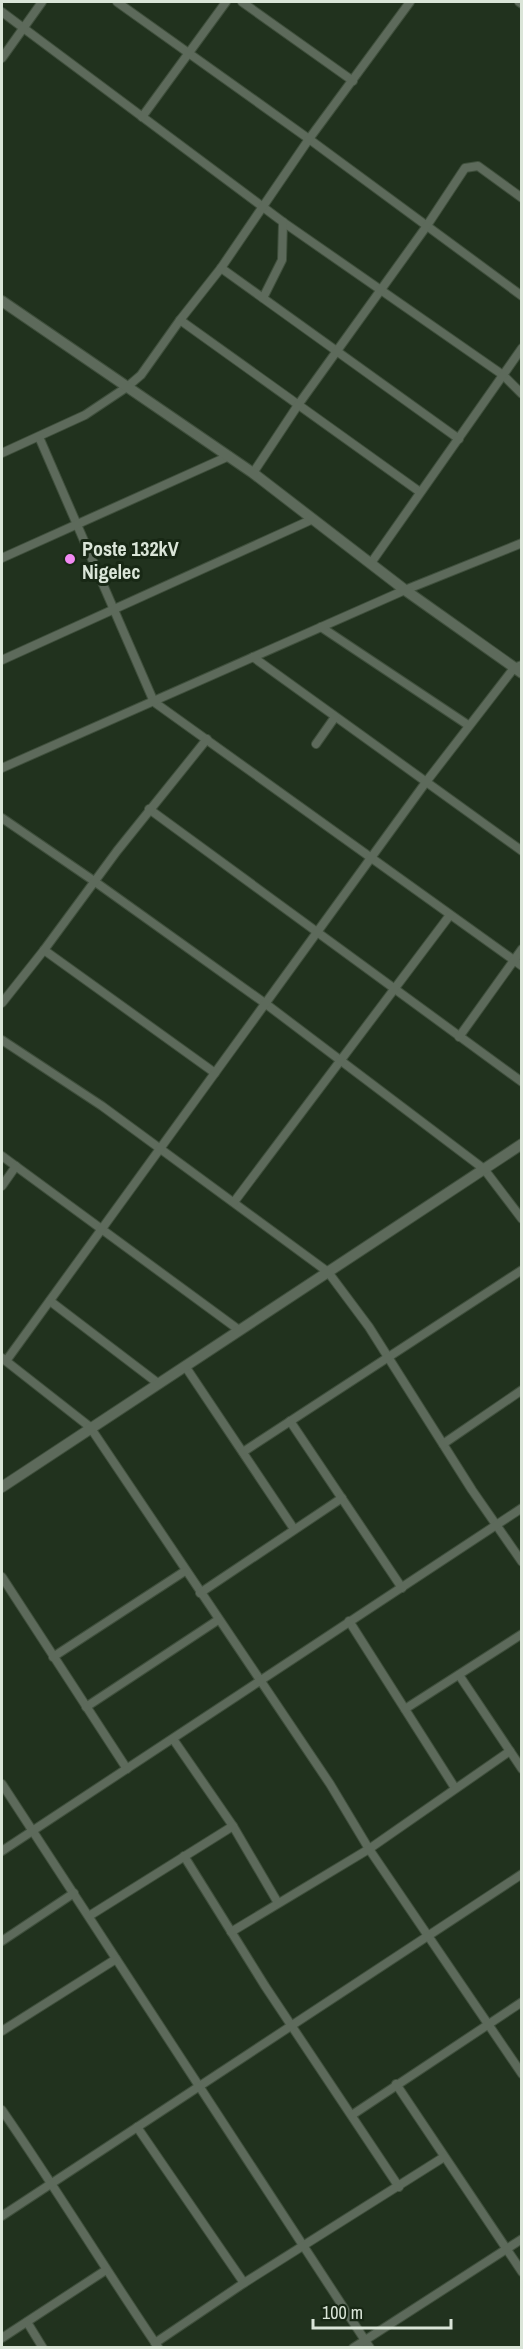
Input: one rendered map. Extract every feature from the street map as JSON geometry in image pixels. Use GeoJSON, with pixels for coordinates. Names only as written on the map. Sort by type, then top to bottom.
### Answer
{"type":"FeatureCollection","features":[{"type":"Feature","properties":{"kind":"street"},"geometry":{"type":"LineString","coordinates":[[2,58],[42,2]]}},
{"type":"Feature","properties":{"kind":"street"},"geometry":{"type":"LineString","coordinates":[[117,2],[190,52],[522,296]]}},
{"type":"Feature","properties":{"kind":"street"},"geometry":{"type":"LineString","coordinates":[[142,117],[226,2]]}},
{"type":"Feature","properties":{"kind":"street"},"geometry":{"type":"LineString","coordinates":[[242,2],[353,81]]}},
{"type":"Feature","properties":{"kind":"street"},"geometry":{"type":"LineString","coordinates":[[2,453],[85,415],[127,387],[146,368],[221,268],[309,139],[410,2]]}},
{"type":"Feature","properties":{"kind":"street"},"geometry":{"type":"LineString","coordinates":[[2,12],[283,222],[502,375],[522,394]]}},
{"type":"Feature","properties":{"kind":"street"},"geometry":{"type":"LineString","coordinates":[[253,473],[298,405],[426,227],[462,172],[469,166],[478,166],[522,198]]}},
{"type":"Feature","properties":{"kind":"street"},"geometry":{"type":"LineString","coordinates":[[263,298],[282,260],[283,222]]}},
{"type":"Feature","properties":{"kind":"street"},"geometry":{"type":"LineString","coordinates":[[221,268],[459,439]]}},
{"type":"Feature","properties":{"kind":"street"},"geometry":{"type":"LineString","coordinates":[[2,301],[253,473],[405,590],[519,669],[468,725],[159,1148],[102,1230],[4,1360],[90,1427],[330,1784],[369,1849],[522,2074]]}},
{"type":"Feature","properties":{"kind":"street"},"geometry":{"type":"LineString","coordinates":[[180,320],[420,492]]}},
{"type":"Feature","properties":{"kind":"street"},"geometry":{"type":"LineString","coordinates":[[370,563],[522,348]]}},
{"type":"Feature","properties":{"kind":"street"},"geometry":{"type":"LineString","coordinates":[[39,437],[154,702],[522,966]]}},
{"type":"Feature","properties":{"kind":"street"},"geometry":{"type":"LineString","coordinates":[[2,558],[229,456]]}},
{"type":"Feature","properties":{"kind":"street"},"geometry":{"type":"LineString","coordinates":[[2,660],[314,519]]}},
{"type":"Feature","properties":{"kind":"street"},"geometry":{"type":"LineString","coordinates":[[2,768],[405,590],[522,543]]}},
{"type":"Feature","properties":{"kind":"street"},"geometry":{"type":"LineString","coordinates":[[321,627],[468,725]]}},
{"type":"Feature","properties":{"kind":"street"},"geometry":{"type":"LineString","coordinates":[[253,657],[522,851]]}},
{"type":"Feature","properties":{"kind":"street"},"geometry":{"type":"LineString","coordinates":[[316,744],[335,717]]}},
{"type":"Feature","properties":{"kind":"street"},"geometry":{"type":"LineString","coordinates":[[2,1003],[149,809],[207,739]]}},
{"type":"Feature","properties":{"kind":"street"},"geometry":{"type":"LineString","coordinates":[[149,809],[522,1082]]}},
{"type":"Feature","properties":{"kind":"street"},"geometry":{"type":"LineString","coordinates":[[2,818],[266,1004],[484,1169],[522,1219]]}},
{"type":"Feature","properties":{"kind":"street"},"geometry":{"type":"LineString","coordinates":[[234,1202],[450,915]]}},
{"type":"Feature","properties":{"kind":"street"},"geometry":{"type":"LineString","coordinates":[[459,1037],[522,949]]}},
{"type":"Feature","properties":{"kind":"street"},"geometry":{"type":"LineString","coordinates":[[44,950],[215,1073]]}},
{"type":"Feature","properties":{"kind":"street"},"geometry":{"type":"LineString","coordinates":[[2,1040],[102,1106],[328,1272],[369,1328],[522,1562]]}},
{"type":"Feature","properties":{"kind":"street"},"geometry":{"type":"LineString","coordinates":[[2,1487],[522,1144]]}},
{"type":"Feature","properties":{"kind":"street"},"geometry":{"type":"LineString","coordinates":[[2,1156],[239,1330]]}},
{"type":"Feature","properties":{"kind":"street"},"geometry":{"type":"LineString","coordinates":[[2,1186],[16,1166]]}},
{"type":"Feature","properties":{"kind":"street"},"geometry":{"type":"LineString","coordinates":[[243,1452],[522,1270]]}},
{"type":"Feature","properties":{"kind":"street"},"geometry":{"type":"LineString","coordinates":[[50,1301],[159,1384]]}},
{"type":"Feature","properties":{"kind":"street"},"geometry":{"type":"LineString","coordinates":[[185,1366],[294,1529]]}},
{"type":"Feature","properties":{"kind":"street"},"geometry":{"type":"LineString","coordinates":[[443,1444],[522,1390]]}},
{"type":"Feature","properties":{"kind":"street"},"geometry":{"type":"LineString","coordinates":[[290,1421],[402,1588]]}},
{"type":"Feature","properties":{"kind":"street"},"geometry":{"type":"LineString","coordinates":[[200,1593],[342,1498]]}},
{"type":"Feature","properties":{"kind":"street"},"geometry":{"type":"LineString","coordinates":[[2,1851],[522,1508]]}},
{"type":"Feature","properties":{"kind":"street"},"geometry":{"type":"LineString","coordinates":[[53,1657],[185,1571]]}},
{"type":"Feature","properties":{"kind":"street"},"geometry":{"type":"LineString","coordinates":[[2,1578],[127,1769]]}},
{"type":"Feature","properties":{"kind":"street"},"geometry":{"type":"LineString","coordinates":[[86,1707],[218,1620]]}},
{"type":"Feature","properties":{"kind":"street"},"geometry":{"type":"LineString","coordinates":[[349,1621],[455,1788]]}},
{"type":"Feature","properties":{"kind":"street"},"geometry":{"type":"LineString","coordinates":[[405,1709],[522,1634]]}},
{"type":"Feature","properties":{"kind":"street"},"geometry":{"type":"LineString","coordinates":[[459,1675],[522,1769]]}},
{"type":"Feature","properties":{"kind":"street"},"geometry":{"type":"LineString","coordinates":[[173,1739],[233,1826],[278,1903]]}},
{"type":"Feature","properties":{"kind":"street"},"geometry":{"type":"LineString","coordinates":[[231,1932],[369,1849],[510,1751]]}},
{"type":"Feature","properties":{"kind":"street"},"geometry":{"type":"LineString","coordinates":[[2,1784],[367,2344]]}},
{"type":"Feature","properties":{"kind":"street"},"geometry":{"type":"LineString","coordinates":[[89,1916],[233,1826]]}},
{"type":"Feature","properties":{"kind":"street"},"geometry":{"type":"LineString","coordinates":[[184,1857],[399,2187]]}},
{"type":"Feature","properties":{"kind":"street"},"geometry":{"type":"LineString","coordinates":[[2,2216],[522,1874]]}},
{"type":"Feature","properties":{"kind":"street"},"geometry":{"type":"LineString","coordinates":[[2,1941],[75,1893]]}},
{"type":"Feature","properties":{"kind":"street"},"geometry":{"type":"LineString","coordinates":[[2,2031],[116,1959]]}},
{"type":"Feature","properties":{"kind":"street"},"geometry":{"type":"LineString","coordinates":[[352,2115],[522,2002]]}},
{"type":"Feature","properties":{"kind":"street"},"geometry":{"type":"LineString","coordinates":[[396,2084],[522,2272]]}},
{"type":"Feature","properties":{"kind":"street"},"geometry":{"type":"LineString","coordinates":[[2,2110],[52,2182],[106,2270],[157,2345],[244,2283],[444,2157]]}},
{"type":"Feature","properties":{"kind":"street"},"geometry":{"type":"LineString","coordinates":[[137,2127],[244,2283]]}},
{"type":"Feature","properties":{"kind":"street"},"geometry":{"type":"LineString","coordinates":[[353,2348],[367,2344],[522,2239]]}},
{"type":"Feature","properties":{"kind":"street"},"geometry":{"type":"LineString","coordinates":[[2,2338],[106,2270]]}},
{"type":"Feature","properties":{"kind":"street"},"geometry":{"type":"LineString","coordinates":[[27,2322],[43,2348]]}},
{"type":"Feature","properties":{"kind":"place","name":"Poste 132kV Nigelec"},"geometry":{"type":"Point","coordinates":[70,559]}}]}
